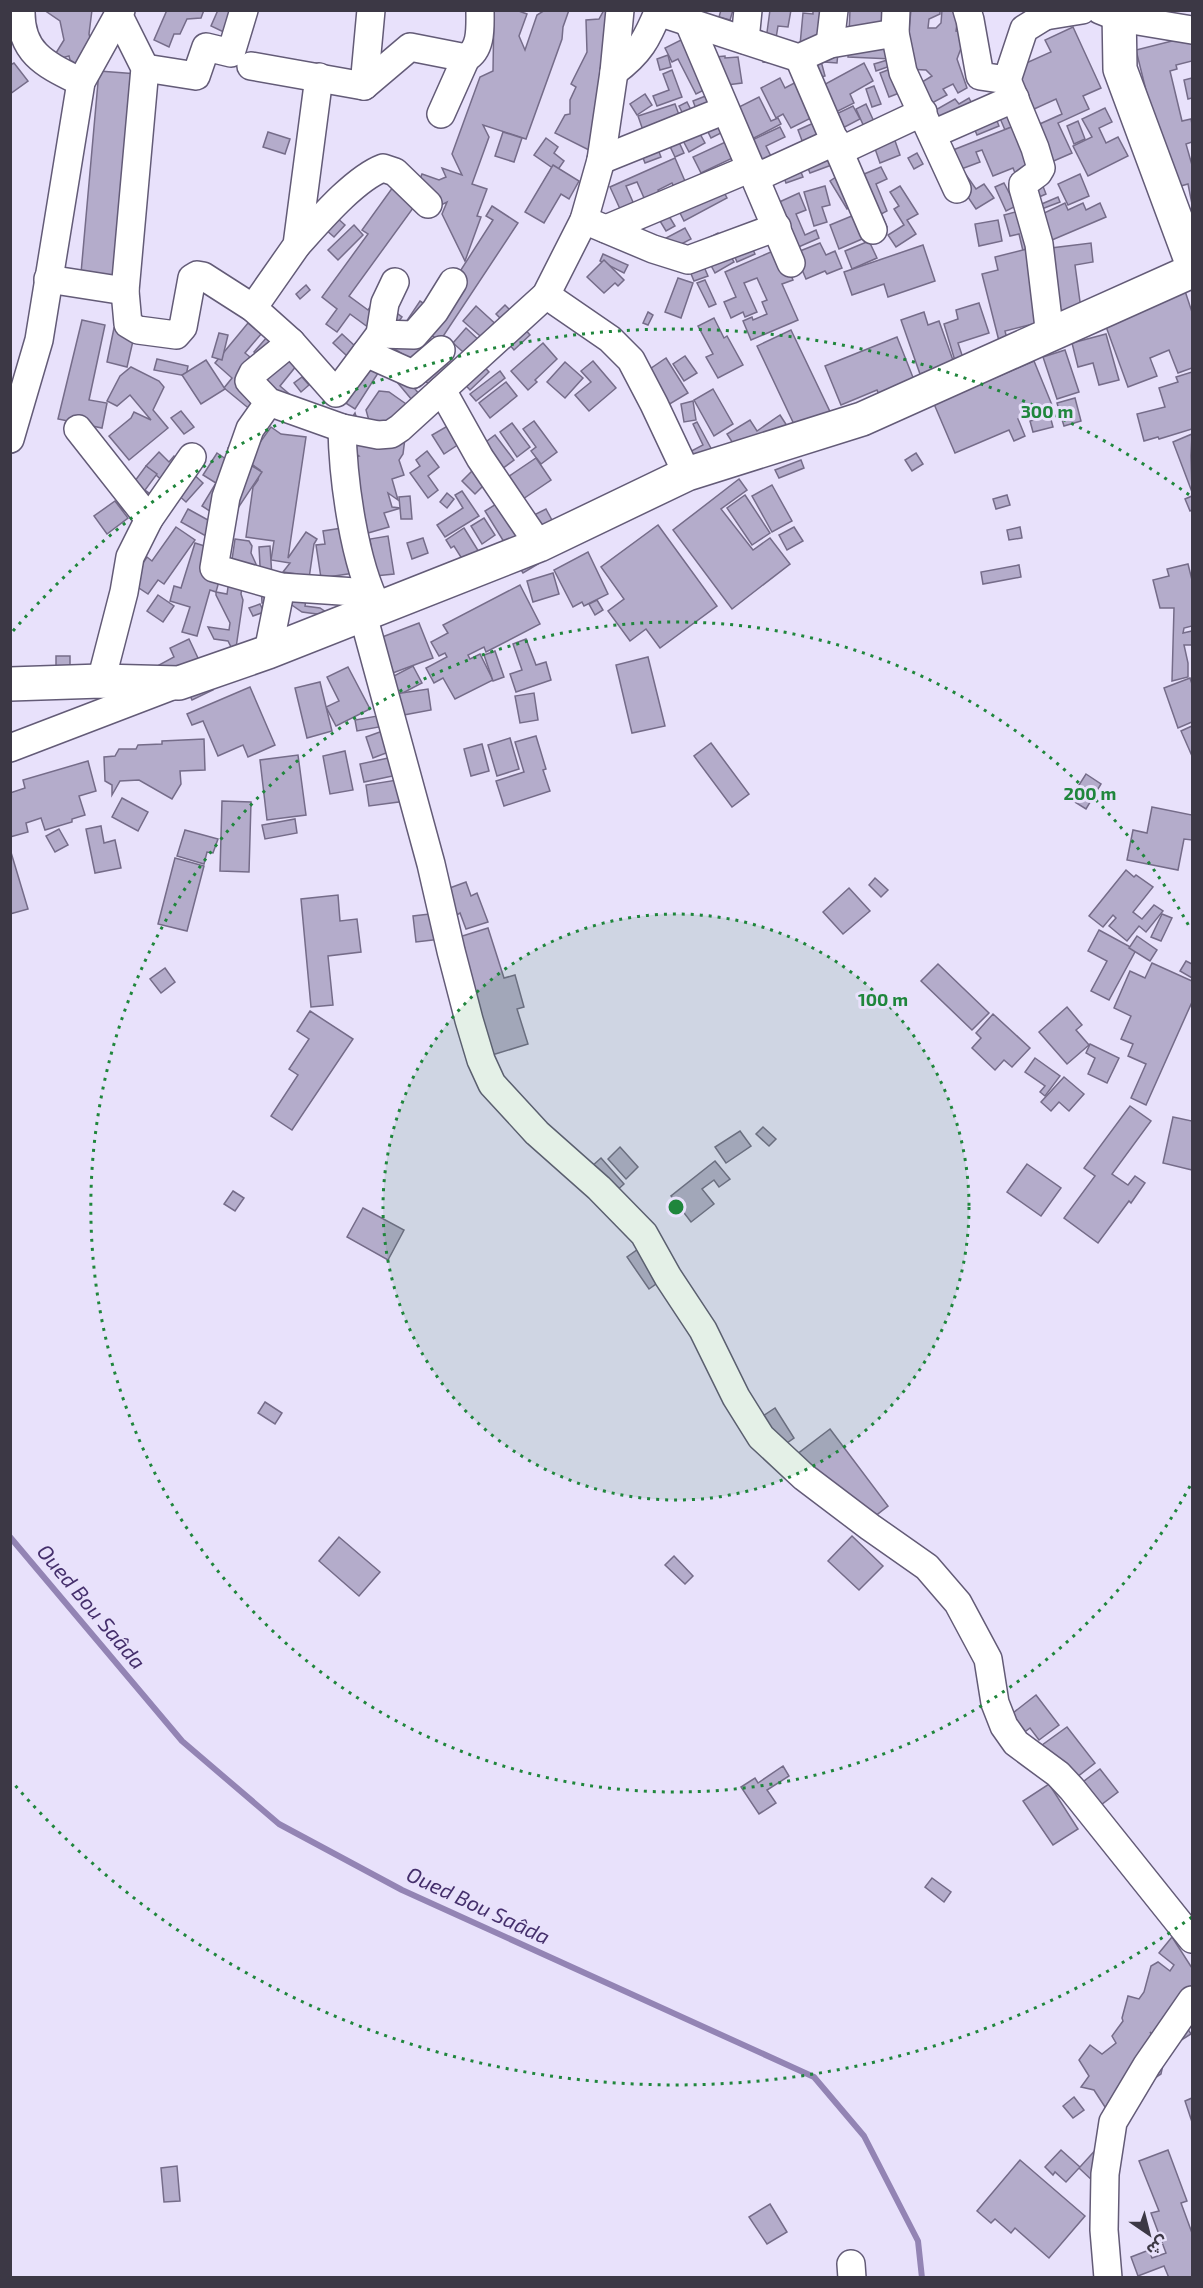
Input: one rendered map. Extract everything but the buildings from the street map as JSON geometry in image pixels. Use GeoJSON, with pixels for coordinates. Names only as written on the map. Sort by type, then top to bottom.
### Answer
{"type":"FeatureCollection","features":[{"type":"Feature","properties":{"kind":"main road"},"geometry":{"type":"LineString","coordinates":[[1116,12],[1120,69],[1192,263]]}},
{"type":"Feature","properties":{"kind":"main road"},"geometry":{"type":"LineString","coordinates":[[10,684],[101,681],[179,683],[268,652],[370,605],[539,545],[687,474],[862,419],[1192,271]]}},
{"type":"Feature","properties":{"kind":"street"},"geometry":{"type":"LineString","coordinates":[[21,10],[26,40],[33,54],[47,65],[81,82]]}},
{"type":"Feature","properties":{"kind":"street"},"geometry":{"type":"LineString","coordinates":[[145,68],[196,76],[206,47],[231,54],[244,10]]}},
{"type":"Feature","properties":{"kind":"street"},"geometry":{"type":"LineString","coordinates":[[364,86],[371,10]]}},
{"type":"Feature","properties":{"kind":"street"},"geometry":{"type":"LineString","coordinates":[[441,114],[466,58],[477,48],[480,10]]}},
{"type":"Feature","properties":{"kind":"street"},"geometry":{"type":"LineString","coordinates":[[291,342],[254,373],[249,381],[269,402],[342,428],[378,435],[391,434],[546,295],[595,224],[620,10]]}},
{"type":"Feature","properties":{"kind":"street"},"geometry":{"type":"LineString","coordinates":[[745,39],[748,10]]}},
{"type":"Feature","properties":{"kind":"street"},"geometry":{"type":"LineString","coordinates":[[830,44],[834,10]]}},
{"type":"Feature","properties":{"kind":"street"},"geometry":{"type":"LineString","coordinates":[[967,10],[980,75],[1011,89]]}},
{"type":"Feature","properties":{"kind":"street"},"geometry":{"type":"LineString","coordinates":[[1050,336],[1039,244],[1023,188],[1023,184],[1041,168],[1011,89],[1024,30],[1044,13],[1082,10]]}},
{"type":"Feature","properties":{"kind":"street"},"geometry":{"type":"LineString","coordinates":[[614,72],[633,59],[644,45],[658,11],[798,58],[830,44],[896,22],[903,72],[957,189]]}},
{"type":"Feature","properties":{"kind":"street"},"geometry":{"type":"LineString","coordinates":[[1116,12],[1192,30]]}},
{"type":"Feature","properties":{"kind":"street"},"geometry":{"type":"LineString","coordinates":[[10,439],[39,340],[81,82],[120,13]]}},
{"type":"Feature","properties":{"kind":"street"},"geometry":{"type":"LineString","coordinates":[[120,13],[145,68],[125,291],[126,318],[130,327],[176,335],[180,332],[191,282],[195,275],[212,280],[253,308],[291,342],[336,393],[373,343],[385,303],[395,282]]}},
{"type":"Feature","properties":{"kind":"street"},"geometry":{"type":"LineString","coordinates":[[689,23],[791,263]]}},
{"type":"Feature","properties":{"kind":"street"},"geometry":{"type":"LineString","coordinates":[[364,86],[410,47],[466,58]]}},
{"type":"Feature","properties":{"kind":"street"},"geometry":{"type":"LineString","coordinates":[[798,58],[873,230]]}},
{"type":"Feature","properties":{"kind":"street"},"geometry":{"type":"LineString","coordinates":[[251,66],[364,86]]}},
{"type":"Feature","properties":{"kind":"street"},"geometry":{"type":"LineString","coordinates":[[297,245],[319,77]]}},
{"type":"Feature","properties":{"kind":"street"},"geometry":{"type":"LineString","coordinates":[[595,224],[838,146],[928,123],[1011,89]]}},
{"type":"Feature","properties":{"kind":"street"},"geometry":{"type":"LineString","coordinates":[[601,160],[725,110]]}},
{"type":"Feature","properties":{"kind":"street"},"geometry":{"type":"LineString","coordinates":[[253,308],[297,245],[349,192],[375,171],[383,168],[395,172],[428,204]]}},
{"type":"Feature","properties":{"kind":"street"},"geometry":{"type":"LineString","coordinates":[[595,224],[652,249],[688,260],[777,227]]}},
{"type":"Feature","properties":{"kind":"street"},"geometry":{"type":"LineString","coordinates":[[48,279],[125,291]]}},
{"type":"Feature","properties":{"kind":"street"},"geometry":{"type":"LineString","coordinates":[[373,343],[414,335],[435,310],[453,282]]}},
{"type":"Feature","properties":{"kind":"street"},"geometry":{"type":"LineString","coordinates":[[546,295],[610,339],[631,360],[687,474]]}},
{"type":"Feature","properties":{"kind":"street"},"geometry":{"type":"LineString","coordinates":[[373,343],[413,374],[441,350]]}},
{"type":"Feature","properties":{"kind":"street"},"geometry":{"type":"LineString","coordinates":[[442,390],[480,458],[539,545]]}},
{"type":"Feature","properties":{"kind":"street"},"geometry":{"type":"LineString","coordinates":[[269,402],[250,429],[226,497],[214,568],[281,587],[370,605]]}},
{"type":"Feature","properties":{"kind":"street"},"geometry":{"type":"LineString","coordinates":[[342,428],[343,464],[350,509],[370,605],[451,951],[481,1059],[492,1084],[537,1133],[599,1188],[644,1234],[703,1330],[736,1396],[761,1437],[804,1477],[927,1567],[958,1603],[988,1659],[995,1702],[1016,1743],[1058,1774],[1072,1789],[1192,1939]]}},
{"type":"Feature","properties":{"kind":"street"},"geometry":{"type":"LineString","coordinates":[[78,429],[149,519]]}},
{"type":"Feature","properties":{"kind":"street"},"geometry":{"type":"LineString","coordinates":[[101,681],[124,592],[130,557],[149,519],[192,457]]}},
{"type":"Feature","properties":{"kind":"street"},"geometry":{"type":"LineString","coordinates":[[268,652],[281,587]]}},
{"type":"Feature","properties":{"kind":"street"},"geometry":{"type":"LineString","coordinates":[[10,748],[179,683]]}},
{"type":"Feature","properties":{"kind":"street"},"geometry":{"type":"LineString","coordinates":[[1108,2277],[1104,2230],[1104,2174],[1113,2122],[1147,2065],[1192,2000]]}},
{"type":"Feature","properties":{"kind":"waterway","name":"Oued Bou Saâda"},"geometry":{"type":"LineString","coordinates":[[10,1537],[182,1741],[279,1824],[402,1890],[814,2077],[864,2136],[918,2241],[922,2278]]}}]}
